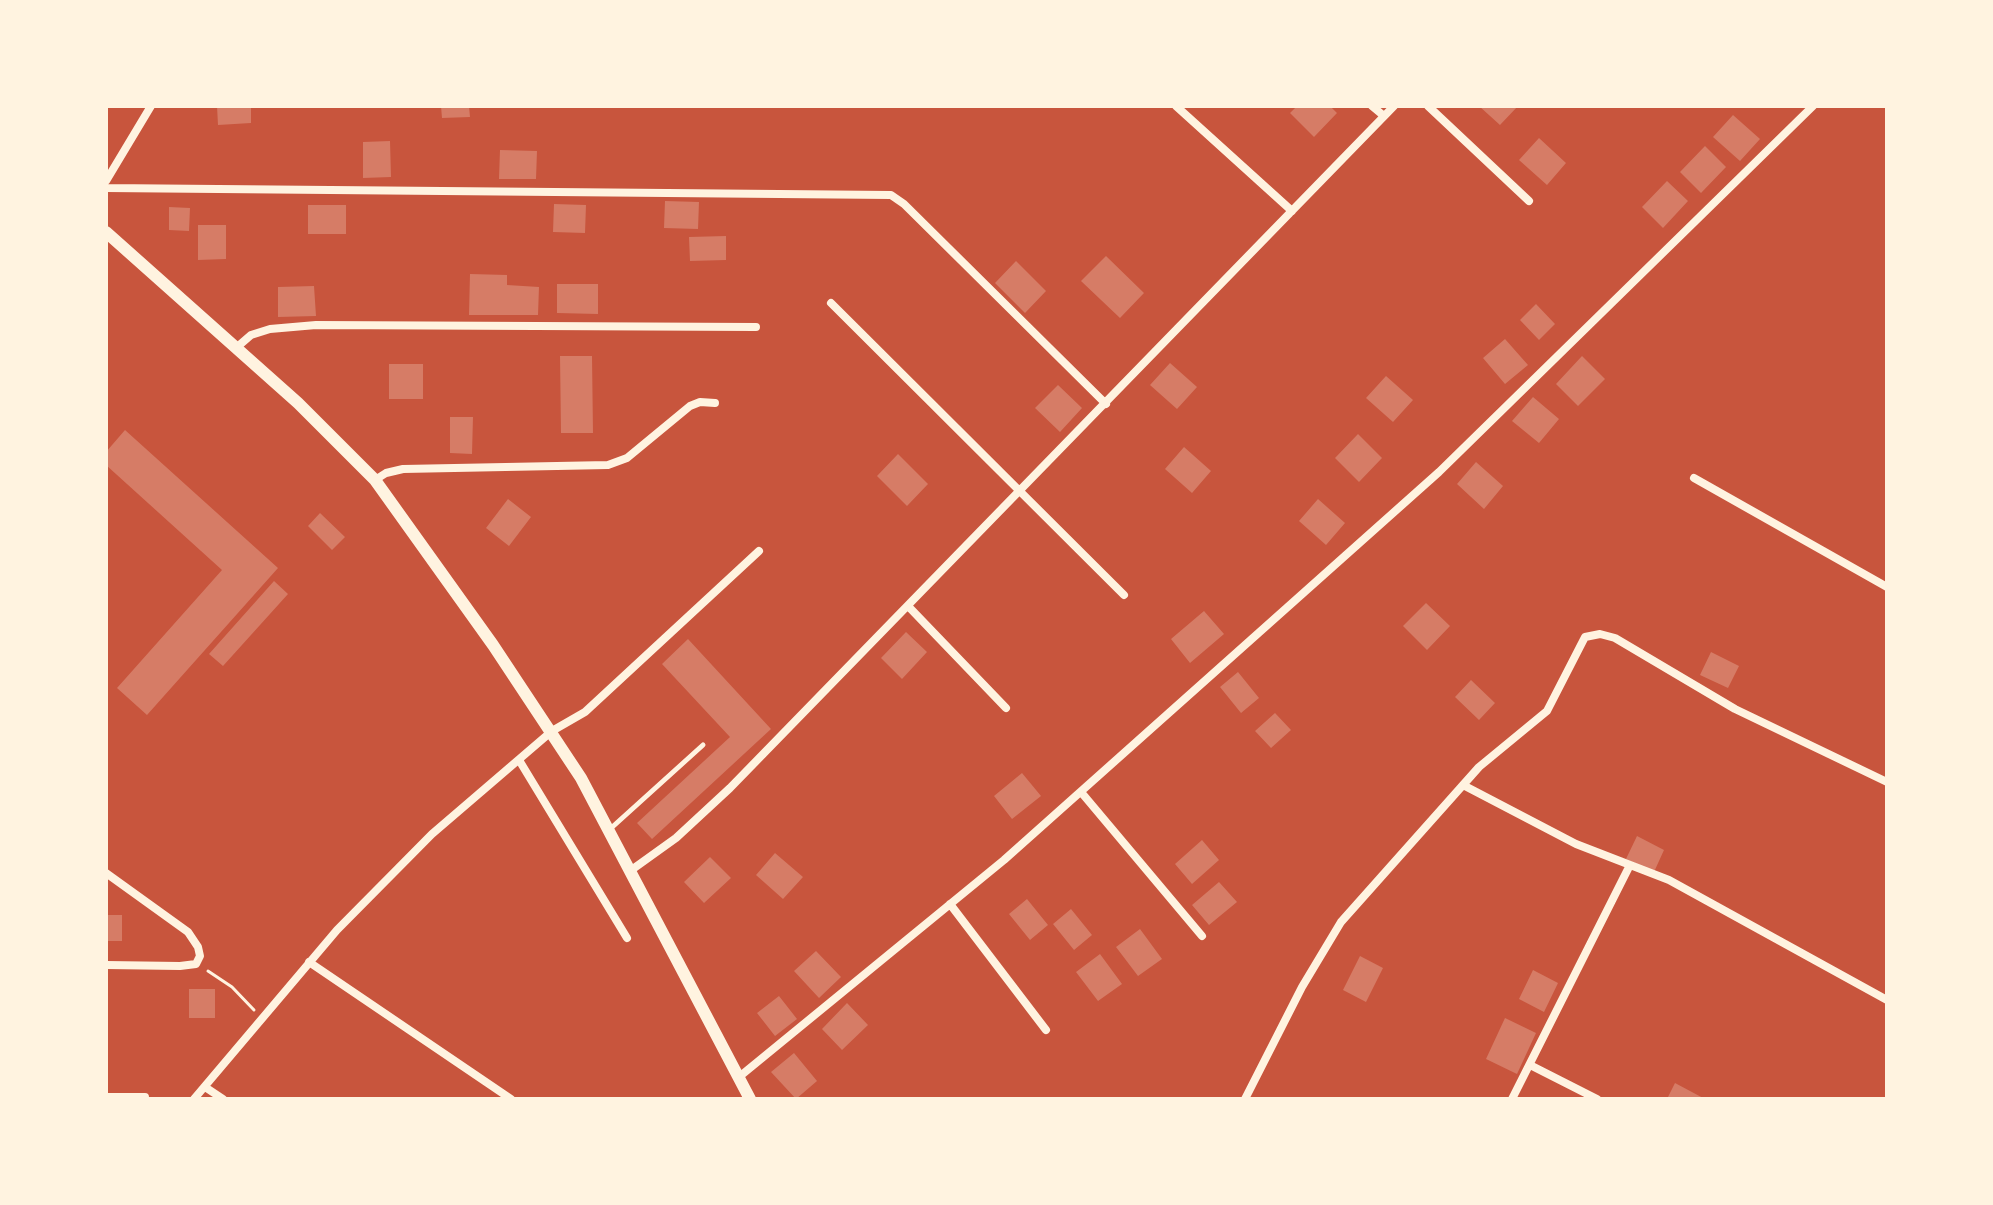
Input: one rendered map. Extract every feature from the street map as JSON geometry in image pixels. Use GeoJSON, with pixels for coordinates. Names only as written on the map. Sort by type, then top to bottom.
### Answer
{"type":"FeatureCollection","features":[{"type":"Feature","properties":{"kind":"street"},"geometry":{"type":"LineString","coordinates":[[106,181],[151,106]]}},
{"type":"Feature","properties":{"kind":"street"},"geometry":{"type":"LineString","coordinates":[[1176,106],[1292,211]]}},
{"type":"Feature","properties":{"kind":"street"},"geometry":{"type":"LineString","coordinates":[[1372,106],[1384,116]]}},
{"type":"Feature","properties":{"kind":"street"},"geometry":{"type":"LineString","coordinates":[[630,871],[676,838],[730,788],[1394,106]]}},
{"type":"Feature","properties":{"kind":"street"},"geometry":{"type":"LineString","coordinates":[[1428,106],[1529,201]]}},
{"type":"Feature","properties":{"kind":"street"},"geometry":{"type":"LineString","coordinates":[[739,1077],[1081,792],[1439,472],[1813,106]]}},
{"type":"Feature","properties":{"kind":"street"},"geometry":{"type":"LineString","coordinates":[[106,188],[891,195],[904,204],[1106,404]]}},
{"type":"Feature","properties":{"kind":"street"},"geometry":{"type":"LineString","coordinates":[[106,232],[341,443],[375,480],[552,731],[608,830],[750,1099]]}},
{"type":"Feature","properties":{"kind":"street"},"geometry":{"type":"LineString","coordinates":[[831,303],[1124,595]]}},
{"type":"Feature","properties":{"kind":"street"},"geometry":{"type":"LineString","coordinates":[[236,348],[251,335],[270,329],[316,325],[756,327]]}},
{"type":"Feature","properties":{"kind":"street"},"geometry":{"type":"LineString","coordinates":[[375,480],[386,473],[403,469],[608,465],[627,458],[690,406],[700,402],[715,403]]}},
{"type":"Feature","properties":{"kind":"street"},"geometry":{"type":"LineString","coordinates":[[1694,478],[1887,587]]}},
{"type":"Feature","properties":{"kind":"street"},"geometry":{"type":"LineString","coordinates":[[194,1099],[337,930],[432,834],[552,731],[585,712],[759,551]]}},
{"type":"Feature","properties":{"kind":"street"},"geometry":{"type":"LineString","coordinates":[[908,606],[1006,708]]}},
{"type":"Feature","properties":{"kind":"street"},"geometry":{"type":"LineString","coordinates":[[1245,1099],[1302,987],[1341,922],[1479,767],[1547,711],[1585,637],[1600,634],[1615,638],[1735,709],[1887,782]]}},
{"type":"Feature","properties":{"kind":"street"},"geometry":{"type":"LineString","coordinates":[[519,760],[627,938]]}},
{"type":"Feature","properties":{"kind":"street"},"geometry":{"type":"LineString","coordinates":[[1463,785],[1576,844],[1669,880],[1887,1000]]}},
{"type":"Feature","properties":{"kind":"street"},"geometry":{"type":"LineString","coordinates":[[1081,792],[1202,936]]}},
{"type":"Feature","properties":{"kind":"street"},"geometry":{"type":"LineString","coordinates":[[1512,1099],[1630,865]]}},
{"type":"Feature","properties":{"kind":"street"},"geometry":{"type":"LineString","coordinates":[[106,873],[188,932],[200,956],[196,964],[180,966],[106,965]]}},
{"type":"Feature","properties":{"kind":"street"},"geometry":{"type":"LineString","coordinates":[[950,904],[1046,1030]]}},
{"type":"Feature","properties":{"kind":"street"},"geometry":{"type":"LineString","coordinates":[[309,962],[511,1099]]}},
{"type":"Feature","properties":{"kind":"street"},"geometry":{"type":"LineString","coordinates":[[1530,1065],[1597,1099]]}},
{"type":"Feature","properties":{"kind":"street"},"geometry":{"type":"LineString","coordinates":[[205,1087],[223,1099]]}},
{"type":"Feature","properties":{"kind":"street"},"geometry":{"type":"LineString","coordinates":[[106,1097],[145,1097]]}},
{"type":"Feature","properties":{"kind":"lane"},"geometry":{"type":"LineString","coordinates":[[608,830],[703,745]]}},
{"type":"Feature","properties":{"kind":"path"},"geometry":{"type":"LineString","coordinates":[[196,964],[232,987],[262,1018]]}},
{"type":"Feature","properties":{"kind":"building"},"geometry":{"type":"Polygon","coordinates":[[[217,106],[251,106],[251,123],[218,125],[217,106]]]}},
{"type":"Feature","properties":{"kind":"building"},"geometry":{"type":"Polygon","coordinates":[[[441,106],[469,106],[470,117],[442,118],[441,106]]]}},
{"type":"Feature","properties":{"kind":"building"},"geometry":{"type":"Polygon","coordinates":[[[1297,106],[1330,106],[1337,113],[1314,137],[1290,113],[1297,106]]]}},
{"type":"Feature","properties":{"kind":"building"},"geometry":{"type":"Polygon","coordinates":[[[1479,106],[1518,106],[1500,125],[1479,106]]]}},
{"type":"Feature","properties":{"kind":"building"},"geometry":{"type":"Polygon","coordinates":[[[1733,115],[1760,139],[1740,161],[1713,137],[1733,115]]]}},
{"type":"Feature","properties":{"kind":"building"},"geometry":{"type":"Polygon","coordinates":[[[1539,138],[1566,163],[1547,185],[1519,160],[1539,138]]]}},
{"type":"Feature","properties":{"kind":"building"},"geometry":{"type":"Polygon","coordinates":[[[390,141],[391,177],[363,178],[363,142],[390,141]]]}},
{"type":"Feature","properties":{"kind":"building"},"geometry":{"type":"Polygon","coordinates":[[[1705,146],[1726,167],[1701,193],[1680,172],[1705,146]]]}},
{"type":"Feature","properties":{"kind":"building"},"geometry":{"type":"Polygon","coordinates":[[[500,150],[537,151],[536,179],[499,179],[500,150]]]}},
{"type":"Feature","properties":{"kind":"building"},"geometry":{"type":"Polygon","coordinates":[[[1667,181],[1688,201],[1663,228],[1642,207],[1667,181]]]}},
{"type":"Feature","properties":{"kind":"building"},"geometry":{"type":"Polygon","coordinates":[[[665,201],[699,202],[698,229],[664,228],[665,201]]]}},
{"type":"Feature","properties":{"kind":"building"},"geometry":{"type":"Polygon","coordinates":[[[554,204],[586,205],[585,233],[553,232],[554,204]]]}},
{"type":"Feature","properties":{"kind":"building"},"geometry":{"type":"Polygon","coordinates":[[[308,205],[346,205],[346,234],[308,234],[308,205]]]}},
{"type":"Feature","properties":{"kind":"building"},"geometry":{"type":"Polygon","coordinates":[[[169,207],[190,208],[189,231],[169,230],[169,207]]]}},
{"type":"Feature","properties":{"kind":"building"},"geometry":{"type":"Polygon","coordinates":[[[198,225],[226,225],[226,259],[198,260],[198,225]]]}},
{"type":"Feature","properties":{"kind":"building"},"geometry":{"type":"Polygon","coordinates":[[[726,236],[726,260],[690,261],[689,237],[726,236]]]}},
{"type":"Feature","properties":{"kind":"building"},"geometry":{"type":"Polygon","coordinates":[[[1106,256],[1144,293],[1120,318],[1081,281],[1106,256]]]}},
{"type":"Feature","properties":{"kind":"building"},"geometry":{"type":"Polygon","coordinates":[[[1016,261],[1046,291],[1025,313],[995,283],[1016,261]]]}},
{"type":"Feature","properties":{"kind":"building"},"geometry":{"type":"Polygon","coordinates":[[[470,274],[507,275],[507,285],[539,287],[538,315],[469,315],[470,274]]]}},
{"type":"Feature","properties":{"kind":"building"},"geometry":{"type":"Polygon","coordinates":[[[557,284],[598,284],[598,314],[557,313],[557,284]]]}},
{"type":"Feature","properties":{"kind":"building"},"geometry":{"type":"Polygon","coordinates":[[[314,286],[316,316],[278,317],[278,287],[314,286]]]}},
{"type":"Feature","properties":{"kind":"building"},"geometry":{"type":"Polygon","coordinates":[[[1536,304],[1555,324],[1539,340],[1520,320],[1536,304]]]}},
{"type":"Feature","properties":{"kind":"building"},"geometry":{"type":"Polygon","coordinates":[[[1505,339],[1528,365],[1505,384],[1483,358],[1505,339]]]}},
{"type":"Feature","properties":{"kind":"building"},"geometry":{"type":"Polygon","coordinates":[[[560,356],[592,356],[593,433],[561,433],[560,356]]]}},
{"type":"Feature","properties":{"kind":"building"},"geometry":{"type":"Polygon","coordinates":[[[1582,356],[1605,379],[1578,406],[1556,384],[1582,356]]]}},
{"type":"Feature","properties":{"kind":"building"},"geometry":{"type":"Polygon","coordinates":[[[1170,363],[1197,387],[1177,409],[1150,385],[1170,363]]]}},
{"type":"Feature","properties":{"kind":"building"},"geometry":{"type":"Polygon","coordinates":[[[389,364],[423,364],[423,399],[389,399],[389,364]]]}},
{"type":"Feature","properties":{"kind":"building"},"geometry":{"type":"Polygon","coordinates":[[[1386,376],[1413,400],[1393,422],[1366,398],[1386,376]]]}},
{"type":"Feature","properties":{"kind":"building"},"geometry":{"type":"Polygon","coordinates":[[[1058,385],[1082,408],[1060,432],[1035,408],[1058,385]]]}},
{"type":"Feature","properties":{"kind":"building"},"geometry":{"type":"Polygon","coordinates":[[[1533,397],[1559,419],[1539,443],[1512,421],[1533,397]]]}},
{"type":"Feature","properties":{"kind":"building"},"geometry":{"type":"Polygon","coordinates":[[[450,417],[473,417],[472,454],[450,453],[450,417]]]}},
{"type":"Feature","properties":{"kind":"building"},"geometry":{"type":"Polygon","coordinates":[[[125,430],[278,568],[147,715],[117,688],[222,570],[106,465],[106,452],[125,430]]]}},
{"type":"Feature","properties":{"kind":"building"},"geometry":{"type":"Polygon","coordinates":[[[1358,434],[1382,458],[1359,482],[1335,458],[1358,434]]]}},
{"type":"Feature","properties":{"kind":"building"},"geometry":{"type":"Polygon","coordinates":[[[1184,447],[1211,471],[1192,493],[1165,469],[1184,447]]]}},
{"type":"Feature","properties":{"kind":"building"},"geometry":{"type":"Polygon","coordinates":[[[898,454],[928,484],[907,506],[877,476],[898,454]]]}},
{"type":"Feature","properties":{"kind":"building"},"geometry":{"type":"Polygon","coordinates":[[[1476,462],[1503,486],[1484,509],[1457,484],[1476,462]]]}},
{"type":"Feature","properties":{"kind":"building"},"geometry":{"type":"Polygon","coordinates":[[[508,499],[531,517],[509,546],[486,528],[508,499]]]}},
{"type":"Feature","properties":{"kind":"building"},"geometry":{"type":"Polygon","coordinates":[[[1318,499],[1345,523],[1326,545],[1299,521],[1318,499]]]}},
{"type":"Feature","properties":{"kind":"building"},"geometry":{"type":"Polygon","coordinates":[[[320,513],[345,537],[332,550],[308,526],[320,513]]]}},
{"type":"Feature","properties":{"kind":"building"},"geometry":{"type":"Polygon","coordinates":[[[274,581],[288,594],[223,666],[209,654],[274,581]]]}},
{"type":"Feature","properties":{"kind":"building"},"geometry":{"type":"Polygon","coordinates":[[[1426,603],[1450,626],[1427,650],[1403,626],[1426,603]]]}},
{"type":"Feature","properties":{"kind":"building"},"geometry":{"type":"Polygon","coordinates":[[[1204,611],[1224,634],[1190,663],[1171,639],[1204,611]]]}},
{"type":"Feature","properties":{"kind":"building"},"geometry":{"type":"Polygon","coordinates":[[[906,632],[927,652],[902,679],[881,658],[906,632]]]}},
{"type":"Feature","properties":{"kind":"building"},"geometry":{"type":"Polygon","coordinates":[[[688,639],[771,729],[652,839],[637,823],[730,737],[662,664],[688,639]]]}},
{"type":"Feature","properties":{"kind":"building"},"geometry":{"type":"Polygon","coordinates":[[[1711,652],[1739,666],[1728,688],[1700,675],[1711,652]]]}},
{"type":"Feature","properties":{"kind":"building"},"geometry":{"type":"Polygon","coordinates":[[[1238,672],[1259,698],[1241,713],[1220,687],[1238,672]]]}},
{"type":"Feature","properties":{"kind":"building"},"geometry":{"type":"Polygon","coordinates":[[[1471,680],[1495,703],[1479,720],[1455,697],[1471,680]]]}},
{"type":"Feature","properties":{"kind":"building"},"geometry":{"type":"Polygon","coordinates":[[[1275,713],[1291,730],[1271,748],[1255,731],[1275,713]]]}},
{"type":"Feature","properties":{"kind":"building"},"geometry":{"type":"Polygon","coordinates":[[[1022,773],[1041,796],[1012,819],[994,796],[1022,773]]]}},
{"type":"Feature","properties":{"kind":"building"},"geometry":{"type":"Polygon","coordinates":[[[1637,836],[1664,850],[1654,872],[1626,859],[1637,836]]]}},
{"type":"Feature","properties":{"kind":"building"},"geometry":{"type":"Polygon","coordinates":[[[1202,840],[1219,860],[1192,884],[1175,864],[1202,840]]]}},
{"type":"Feature","properties":{"kind":"building"},"geometry":{"type":"Polygon","coordinates":[[[775,853],[803,877],[783,899],[756,875],[775,853]]]}},
{"type":"Feature","properties":{"kind":"building"},"geometry":{"type":"Polygon","coordinates":[[[710,857],[731,878],[704,903],[684,882],[710,857]]]}},
{"type":"Feature","properties":{"kind":"building"},"geometry":{"type":"Polygon","coordinates":[[[1219,882],[1237,902],[1209,925],[1192,905],[1219,882]]]}},
{"type":"Feature","properties":{"kind":"building"},"geometry":{"type":"Polygon","coordinates":[[[1027,899],[1048,925],[1030,940],[1009,914],[1027,899]]]}},
{"type":"Feature","properties":{"kind":"building"},"geometry":{"type":"Polygon","coordinates":[[[1071,909],[1092,935],[1074,950],[1053,924],[1071,909]]]}},
{"type":"Feature","properties":{"kind":"building"},"geometry":{"type":"Polygon","coordinates":[[[106,915],[122,915],[122,941],[106,941],[106,915]]]}},
{"type":"Feature","properties":{"kind":"building"},"geometry":{"type":"Polygon","coordinates":[[[1140,929],[1162,959],[1138,976],[1116,947],[1140,929]]]}},
{"type":"Feature","properties":{"kind":"building"},"geometry":{"type":"Polygon","coordinates":[[[816,951],[841,977],[819,998],[794,971],[816,951]]]}},
{"type":"Feature","properties":{"kind":"building"},"geometry":{"type":"Polygon","coordinates":[[[1100,954],[1122,984],[1098,1001],[1076,972],[1100,954]]]}},
{"type":"Feature","properties":{"kind":"building"},"geometry":{"type":"Polygon","coordinates":[[[1360,956],[1383,968],[1366,1002],[1343,990],[1360,956]]]}},
{"type":"Feature","properties":{"kind":"building"},"geometry":{"type":"Polygon","coordinates":[[[1533,970],[1558,983],[1544,1012],[1519,999],[1533,970]]]}},
{"type":"Feature","properties":{"kind":"building"},"geometry":{"type":"Polygon","coordinates":[[[189,989],[215,989],[215,1018],[189,1018],[189,989]]]}},
{"type":"Feature","properties":{"kind":"building"},"geometry":{"type":"Polygon","coordinates":[[[779,996],[797,1019],[775,1036],[757,1013],[779,996]]]}},
{"type":"Feature","properties":{"kind":"building"},"geometry":{"type":"Polygon","coordinates":[[[847,1003],[868,1025],[842,1050],[822,1029],[847,1003]]]}},
{"type":"Feature","properties":{"kind":"building"},"geometry":{"type":"Polygon","coordinates":[[[1505,1018],[1536,1033],[1517,1074],[1486,1059],[1505,1018]]]}},
{"type":"Feature","properties":{"kind":"building"},"geometry":{"type":"Polygon","coordinates":[[[794,1053],[817,1081],[796,1099],[771,1072],[794,1053]]]}},
{"type":"Feature","properties":{"kind":"building"},"geometry":{"type":"Polygon","coordinates":[[[1675,1083],[1705,1099],[1667,1099],[1675,1083]]]}}]}
